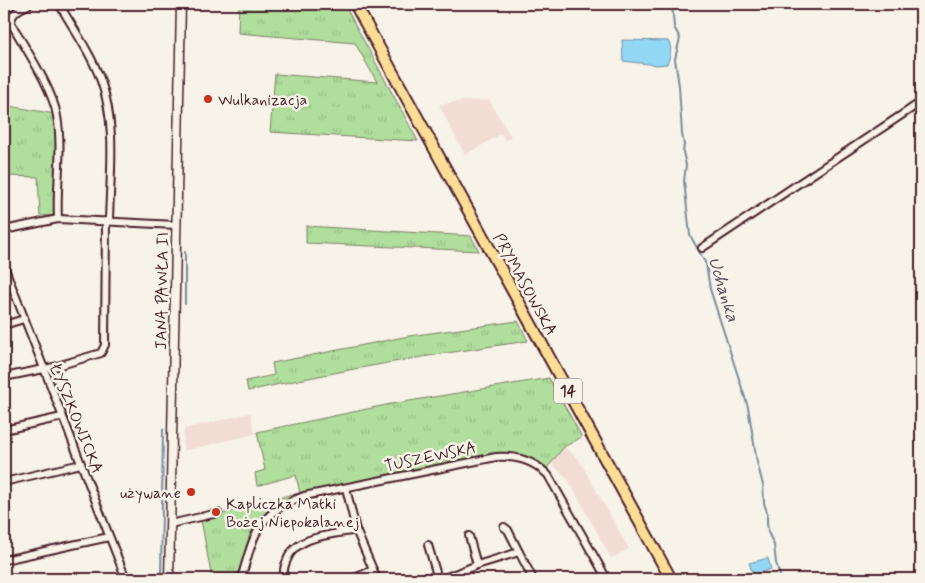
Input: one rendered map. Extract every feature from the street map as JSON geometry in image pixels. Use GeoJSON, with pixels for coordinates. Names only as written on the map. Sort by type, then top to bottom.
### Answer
{"type":"FeatureCollection","features":[{"type":"Feature","properties":{"kind":"main road","name":"PRYMASOWSKA"},"geometry":{"type":"LineString","coordinates":[[355,4],[671,579]]}},
{"type":"Feature","properties":{"kind":"street"},"geometry":{"type":"LineString","coordinates":[[30,4],[14,12],[11,17],[11,23],[48,89],[55,107],[59,135],[58,219]]}},
{"type":"Feature","properties":{"kind":"street"},"geometry":{"type":"LineString","coordinates":[[4,377],[43,369],[101,353],[105,345],[111,124],[101,80],[59,4]]}},
{"type":"Feature","properties":{"kind":"street","name":"JANA PAWŁA II"},"geometry":{"type":"LineString","coordinates":[[169,579],[181,4]]}},
{"type":"Feature","properties":{"kind":"street"},"geometry":{"type":"LineString","coordinates":[[702,248],[921,102]]}},
{"type":"Feature","properties":{"kind":"street"},"geometry":{"type":"LineString","coordinates":[[4,230],[58,219],[176,225]]}},
{"type":"Feature","properties":{"kind":"street","name":"ŁYSZKOWICKA"},"geometry":{"type":"LineString","coordinates":[[4,266],[126,579]]}},
{"type":"Feature","properties":{"kind":"street"},"geometry":{"type":"LineString","coordinates":[[4,325],[24,319]]}},
{"type":"Feature","properties":{"kind":"street"},"geometry":{"type":"LineString","coordinates":[[4,430],[62,417]]}},
{"type":"Feature","properties":{"kind":"street","name":"TUSZEWSKA"},"geometry":{"type":"LineString","coordinates":[[241,579],[258,528],[269,515],[284,504],[346,488],[496,457],[513,457],[530,461],[540,467],[554,483],[604,578]]}},
{"type":"Feature","properties":{"kind":"street"},"geometry":{"type":"LineString","coordinates":[[4,482],[81,464]]}},
{"type":"Feature","properties":{"kind":"street"},"geometry":{"type":"LineString","coordinates":[[346,488],[356,530],[377,579]]}},
{"type":"Feature","properties":{"kind":"street"},"geometry":{"type":"LineString","coordinates":[[170,524],[218,513]]}},
{"type":"Feature","properties":{"kind":"street"},"geometry":{"type":"LineString","coordinates":[[504,527],[508,530],[533,579]]}},
{"type":"Feature","properties":{"kind":"street"},"geometry":{"type":"LineString","coordinates":[[285,579],[285,565],[289,553],[301,543],[356,530]]}},
{"type":"Feature","properties":{"kind":"street"},"geometry":{"type":"LineString","coordinates":[[469,536],[477,565]]}},
{"type":"Feature","properties":{"kind":"street"},"geometry":{"type":"LineString","coordinates":[[4,560],[109,537]]}},
{"type":"Feature","properties":{"kind":"street"},"geometry":{"type":"LineString","coordinates":[[428,545],[438,579]]}},
{"type":"Feature","properties":{"kind":"street"},"geometry":{"type":"LineString","coordinates":[[442,579],[477,565],[519,552]]}},
{"type":"Feature","properties":{"kind":"street"},"geometry":{"type":"LineString","coordinates":[[352,579],[373,570]]}},
{"type":"Feature","properties":{"kind":"shaded area"},"geometry":{"type":"Polygon","coordinates":[[[489,100],[511,137],[505,140],[501,134],[465,155],[439,105],[462,101],[489,100]]]}},
{"type":"Feature","properties":{"kind":"shaded area"},"geometry":{"type":"Polygon","coordinates":[[[250,413],[255,434],[183,451],[184,429],[250,413]]]}},
{"type":"Feature","properties":{"kind":"shaded area"},"geometry":{"type":"Polygon","coordinates":[[[564,447],[578,458],[629,549],[611,558],[569,481],[551,463],[564,447]]]}},
{"type":"Feature","properties":{"kind":"green space"},"geometry":{"type":"Polygon","coordinates":[[[239,4],[344,4],[418,141],[270,132],[275,74],[377,82],[355,43],[238,33],[239,4]]]}},
{"type":"Feature","properties":{"kind":"green space"},"geometry":{"type":"Polygon","coordinates":[[[4,105],[55,114],[59,215],[40,216],[38,177],[6,176],[4,169],[4,105]]]}},
{"type":"Feature","properties":{"kind":"green space"},"geometry":{"type":"Polygon","coordinates":[[[306,226],[471,236],[479,251],[306,243],[306,226]]]}},
{"type":"Feature","properties":{"kind":"green space"},"geometry":{"type":"Polygon","coordinates":[[[518,321],[528,341],[388,363],[248,391],[246,381],[274,375],[272,363],[409,336],[518,321]]]}},
{"type":"Feature","properties":{"kind":"green space"},"geometry":{"type":"Polygon","coordinates":[[[549,378],[582,437],[564,447],[547,468],[524,456],[498,453],[301,494],[273,508],[254,531],[251,532],[236,579],[212,579],[201,520],[292,494],[300,494],[296,475],[257,486],[255,473],[265,470],[257,432],[391,404],[549,378]]]}},
{"type":"Feature","properties":{"kind":"water"},"geometry":{"type":"Polygon","coordinates":[[[622,40],[668,41],[671,49],[667,64],[657,65],[623,61],[622,40]]]}},
{"type":"Feature","properties":{"kind":"water"},"geometry":{"type":"Polygon","coordinates":[[[768,558],[771,569],[753,575],[749,563],[768,558]]]}},
{"type":"Feature","properties":{"kind":"waterway","name":"Uchanka"},"geometry":{"type":"LineString","coordinates":[[672,4],[674,27],[680,38],[675,59],[679,86],[683,152],[686,165],[684,181],[690,235],[706,264],[710,289],[748,407],[757,462],[763,485],[768,532],[774,545],[776,563],[781,579]]}},
{"type":"Feature","properties":{"kind":"waterway"},"geometry":{"type":"LineString","coordinates":[[185,252],[185,304]]}},
{"type":"Feature","properties":{"kind":"waterway"},"geometry":{"type":"LineString","coordinates":[[161,579],[163,429]]}},
{"type":"Feature","properties":{"kind":"place","name":"Wulkanizacja"},"geometry":{"type":"Point","coordinates":[208,99]}},
{"type":"Feature","properties":{"kind":"place","name":"używane"},"geometry":{"type":"Point","coordinates":[191,492]}},
{"type":"Feature","properties":{"kind":"place","name":"Kapliczka Matki Bożej Niepokalanej"},"geometry":{"type":"Point","coordinates":[216,512]}}]}
